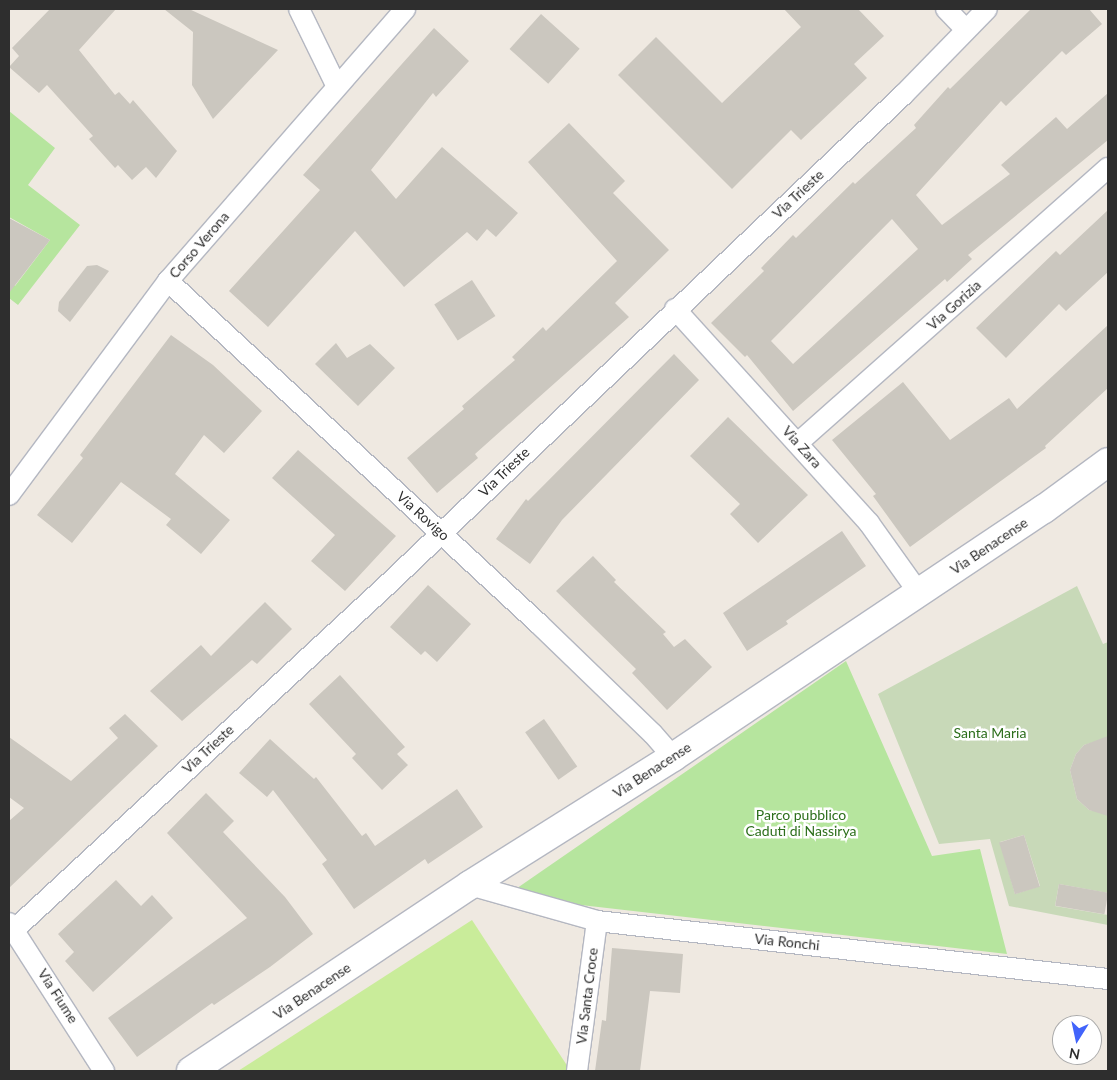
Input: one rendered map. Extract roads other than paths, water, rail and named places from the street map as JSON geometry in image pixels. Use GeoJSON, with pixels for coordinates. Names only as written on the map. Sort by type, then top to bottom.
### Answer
{"type":"FeatureCollection","features":[{"type":"Feature","properties":{"kind":"main road","name":"Via Benacense"},"geometry":{"type":"LineString","coordinates":[[191,1071],[470,885],[673,756],[919,593],[1044,509],[1108,462]]}},
{"type":"Feature","properties":{"kind":"street"},"geometry":{"type":"LineString","coordinates":[[299,9],[336,85]]}},
{"type":"Feature","properties":{"kind":"street","name":"Corso Verona"},"geometry":{"type":"LineString","coordinates":[[9,495],[168,281],[336,85],[405,9]]}},
{"type":"Feature","properties":{"kind":"street"},"geometry":{"type":"LineString","coordinates":[[946,9],[966,29]]}},
{"type":"Feature","properties":{"kind":"street","name":"Via Trieste"},"geometry":{"type":"LineString","coordinates":[[12,926],[441,532],[903,94],[987,9]]}},
{"type":"Feature","properties":{"kind":"street","name":"Via Gorizia"},"geometry":{"type":"LineString","coordinates":[[799,442],[1108,168]]}},
{"type":"Feature","properties":{"kind":"street","name":"Via Rovigo"},"geometry":{"type":"LineString","coordinates":[[168,281],[441,532],[653,734],[673,756]]}},
{"type":"Feature","properties":{"kind":"street","name":"Via Zara"},"geometry":{"type":"LineString","coordinates":[[676,309],[799,442],[869,523],[919,593]]}},
{"type":"Feature","properties":{"kind":"street","name":"Via Ronchi"},"geometry":{"type":"LineString","coordinates":[[470,885],[596,921],[1108,979]]}},
{"type":"Feature","properties":{"kind":"street","name":"Via Santa Croce"},"geometry":{"type":"LineString","coordinates":[[577,1071],[596,921]]}},
{"type":"Feature","properties":{"kind":"street","name":"Via Fiume"},"geometry":{"type":"LineString","coordinates":[[12,926],[104,1071]]}},
{"type":"Feature","properties":{"kind":"park label","name":"Santa Maria"},"geometry":{"type":"Point","coordinates":[990,733]}},
{"type":"Feature","properties":{"kind":"park label","name":"Parco pubblico Caduti di Nassirya"},"geometry":{"type":"Point","coordinates":[801,824]}}]}
